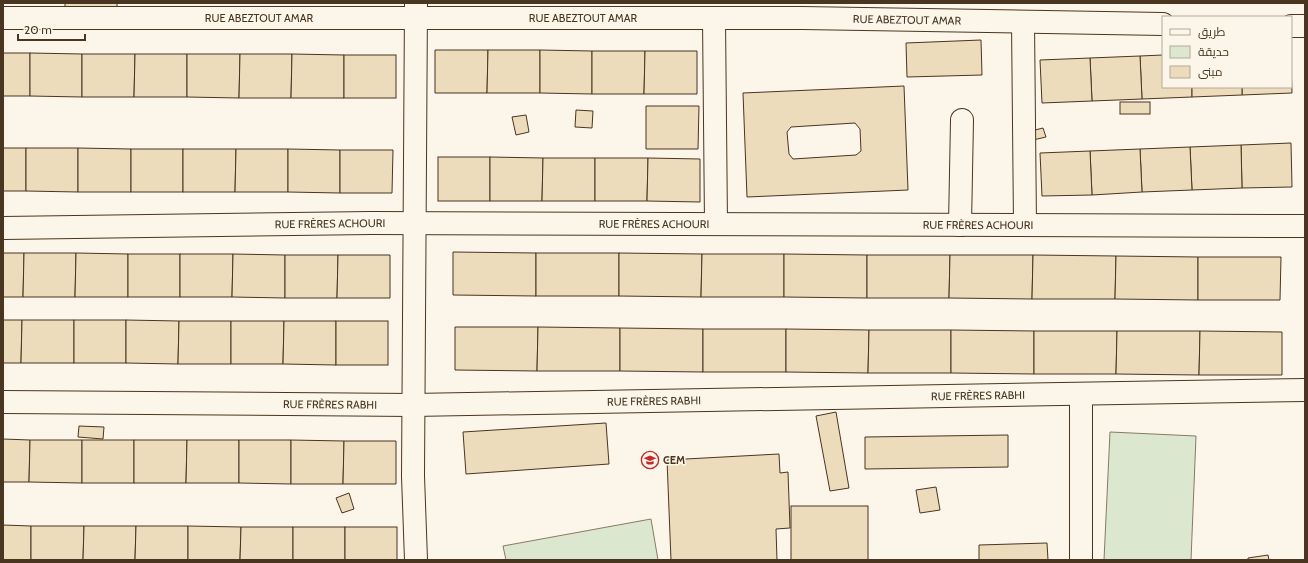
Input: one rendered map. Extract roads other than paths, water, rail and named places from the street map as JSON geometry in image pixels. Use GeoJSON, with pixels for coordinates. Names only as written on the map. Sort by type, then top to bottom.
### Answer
{"type":"FeatureCollection","features":[{"type":"Feature","properties":{"kind":"street","name":"RUE ABEZTOUT AMAR"},"geometry":{"type":"LineString","coordinates":[[3,18],[398,17],[416,11],[714,19],[866,11],[1023,22],[1162,24]]}},
{"type":"Feature","properties":{"kind":"street"},"geometry":{"type":"LineString","coordinates":[[416,11],[413,405],[413,476],[416,560]]}},
{"type":"Feature","properties":{"kind":"street"},"geometry":{"type":"LineString","coordinates":[[714,19],[716,224]]}},
{"type":"Feature","properties":{"kind":"street"},"geometry":{"type":"LineString","coordinates":[[1023,22],[1025,225]]}},
{"type":"Feature","properties":{"kind":"street"},"geometry":{"type":"LineString","coordinates":[[1292,26],[1305,26]]}},
{"type":"Feature","properties":{"kind":"street"},"geometry":{"type":"LineString","coordinates":[[960,225],[962,120]]}},
{"type":"Feature","properties":{"kind":"street","name":"RUE FRÈRES ACHOURI"},"geometry":{"type":"LineString","coordinates":[[3,228],[371,223],[1305,226]]}},
{"type":"Feature","properties":{"kind":"street","name":"RUE FRÈRES RABHI"},"geometry":{"type":"LineString","coordinates":[[3,402],[413,405],[1305,390]]}},
{"type":"Feature","properties":{"kind":"street"},"geometry":{"type":"LineString","coordinates":[[1081,394],[1081,560]]}},
{"type":"Feature","properties":{"kind":"place","name":"CEM"},"geometry":{"type":"Point","coordinates":[650,460]}}]}
